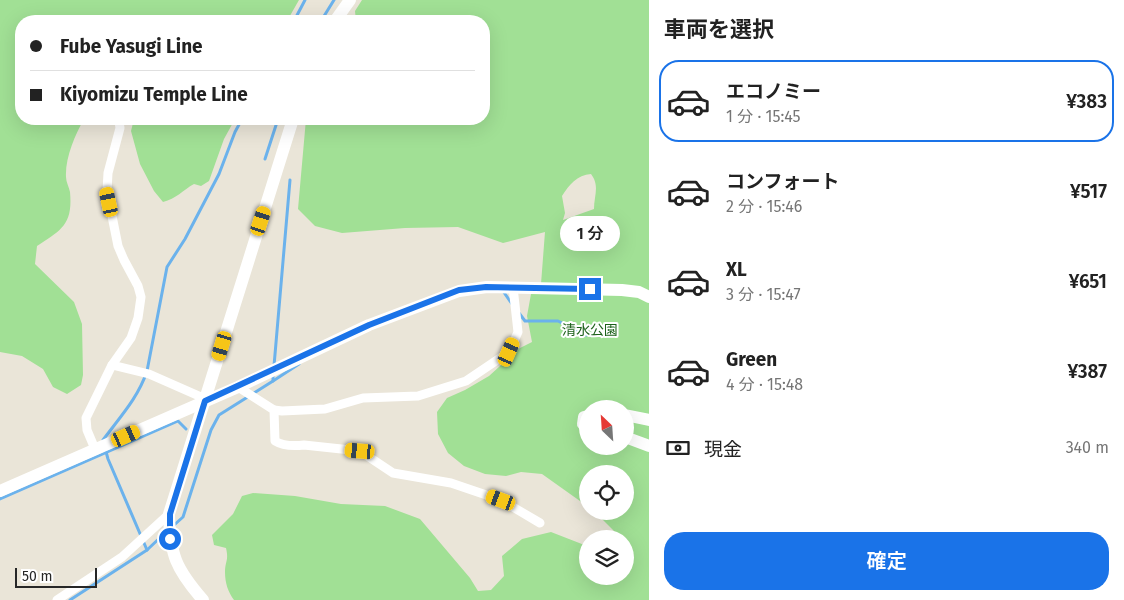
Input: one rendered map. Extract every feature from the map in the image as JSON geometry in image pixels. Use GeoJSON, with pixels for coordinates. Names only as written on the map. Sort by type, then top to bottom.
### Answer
{"type":"FeatureCollection","features":[{"type":"Feature","properties":{"kind":"main road"},"geometry":{"type":"LineString","coordinates":[[339,15],[350,0]]}},
{"type":"Feature","properties":{"kind":"main road"},"geometry":{"type":"LineString","coordinates":[[202,600],[177,565],[170,539],[170,514],[291,125]]}},
{"type":"Feature","properties":{"kind":"main road"},"geometry":{"type":"LineString","coordinates":[[0,491],[238,387],[369,325],[459,290],[513,287],[622,290],[639,292],[649,297]]}},
{"type":"Feature","properties":{"kind":"main road"},"geometry":{"type":"LineString","coordinates":[[634,417],[649,420]]}},
{"type":"Feature","properties":{"kind":"main road"},"geometry":{"type":"LineString","coordinates":[[634,440],[649,446]]}},
{"type":"Feature","properties":{"kind":"street"},"geometry":{"type":"LineString","coordinates":[[95,449],[87,430],[86,418],[112,365],[131,338],[138,318],[141,297],[138,286],[118,246],[106,191],[108,173],[120,125]]}},
{"type":"Feature","properties":{"kind":"street"},"geometry":{"type":"LineString","coordinates":[[238,387],[274,410],[282,411],[325,409],[364,398],[418,396],[466,381],[509,352],[518,332],[513,287]]}},
{"type":"Feature","properties":{"kind":"street"},"geometry":{"type":"LineString","coordinates":[[112,365],[149,374],[199,396],[205,401]]}},
{"type":"Feature","properties":{"kind":"street"},"geometry":{"type":"LineString","coordinates":[[274,410],[275,441],[278,443],[360,451],[393,474],[451,483],[501,500],[540,523]]}},
{"type":"Feature","properties":{"kind":"street"},"geometry":{"type":"LineString","coordinates":[[57,600],[122,557],[170,514]]}},
{"type":"Feature","properties":{"kind":"green space"},"geometry":{"type":"Polygon","coordinates":[[[0,0],[299,0],[290,15],[15,15],[15,125],[81,125],[74,139],[67,162],[66,179],[70,192],[70,203],[67,219],[59,231],[37,246],[35,264],[74,302],[82,324],[83,375],[81,385],[67,394],[53,387],[43,369],[22,356],[0,352],[0,0]]]}},
{"type":"Feature","properties":{"kind":"green space","name":"清水公園"},"geometry":{"type":"Polygon","coordinates":[[[362,0],[649,0],[649,600],[234,600],[226,584],[226,548],[214,545],[212,535],[233,514],[242,496],[253,493],[295,496],[341,504],[385,506],[420,519],[470,578],[478,591],[491,590],[504,576],[502,556],[522,539],[551,532],[579,543],[579,585],[634,585],[634,530],[613,530],[603,520],[634,520],[634,465],[579,465],[579,500],[542,474],[521,472],[506,476],[485,474],[464,466],[448,453],[438,434],[437,412],[447,398],[489,376],[520,348],[532,342],[527,316],[531,294],[541,284],[545,232],[503,243],[458,227],[405,228],[342,233],[315,226],[298,209],[305,125],[490,125],[490,15],[355,15],[355,11],[362,0]],[[591,174],[582,176],[574,181],[562,196],[565,213],[563,220],[594,209],[595,183],[591,174]]]}},
{"type":"Feature","properties":{"kind":"green space"},"geometry":{"type":"Polygon","coordinates":[[[132,125],[232,125],[224,139],[209,181],[201,186],[194,184],[176,197],[163,202],[154,191],[140,164],[131,131],[132,125]]]}},
{"type":"Feature","properties":{"kind":"waterway"},"geometry":{"type":"LineString","coordinates":[[297,15],[305,0]]}},
{"type":"Feature","properties":{"kind":"waterway"},"geometry":{"type":"LineString","coordinates":[[325,15],[334,0]]}},
{"type":"Feature","properties":{"kind":"waterway"},"geometry":{"type":"LineString","coordinates":[[104,442],[103,440],[128,407],[143,381],[147,371],[167,267],[185,239],[219,174],[239,125]]}},
{"type":"Feature","properties":{"kind":"waterway"},"geometry":{"type":"LineString","coordinates":[[265,159],[276,125]]}},
{"type":"Feature","properties":{"kind":"waterway"},"geometry":{"type":"LineString","coordinates":[[274,366],[290,180]]}},
{"type":"Feature","properties":{"kind":"waterway"},"geometry":{"type":"LineString","coordinates":[[503,291],[512,304]]}},
{"type":"Feature","properties":{"kind":"waterway"},"geometry":{"type":"LineString","coordinates":[[519,313],[525,321],[558,321],[586,335]]}},
{"type":"Feature","properties":{"kind":"waterway"},"geometry":{"type":"LineString","coordinates":[[273,381],[299,364]]}},
{"type":"Feature","properties":{"kind":"waterway"},"geometry":{"type":"LineString","coordinates":[[173,526],[183,517],[211,430],[219,415],[273,381],[273,375]]}},
{"type":"Feature","properties":{"kind":"waterway"},"geometry":{"type":"LineString","coordinates":[[0,499],[178,421],[186,429]]}},
{"type":"Feature","properties":{"kind":"waterway"},"geometry":{"type":"LineString","coordinates":[[105,448],[147,550]]}},
{"type":"Feature","properties":{"kind":"waterway"},"geometry":{"type":"LineString","coordinates":[[70,600],[147,550],[166,532]]}},
{"type":"Feature","properties":{"kind":"route"},"geometry":{"type":"LineString","coordinates":[[170,539],[170,514],[205,401],[369,325],[459,290],[486,287],[590,289]]}}]}
